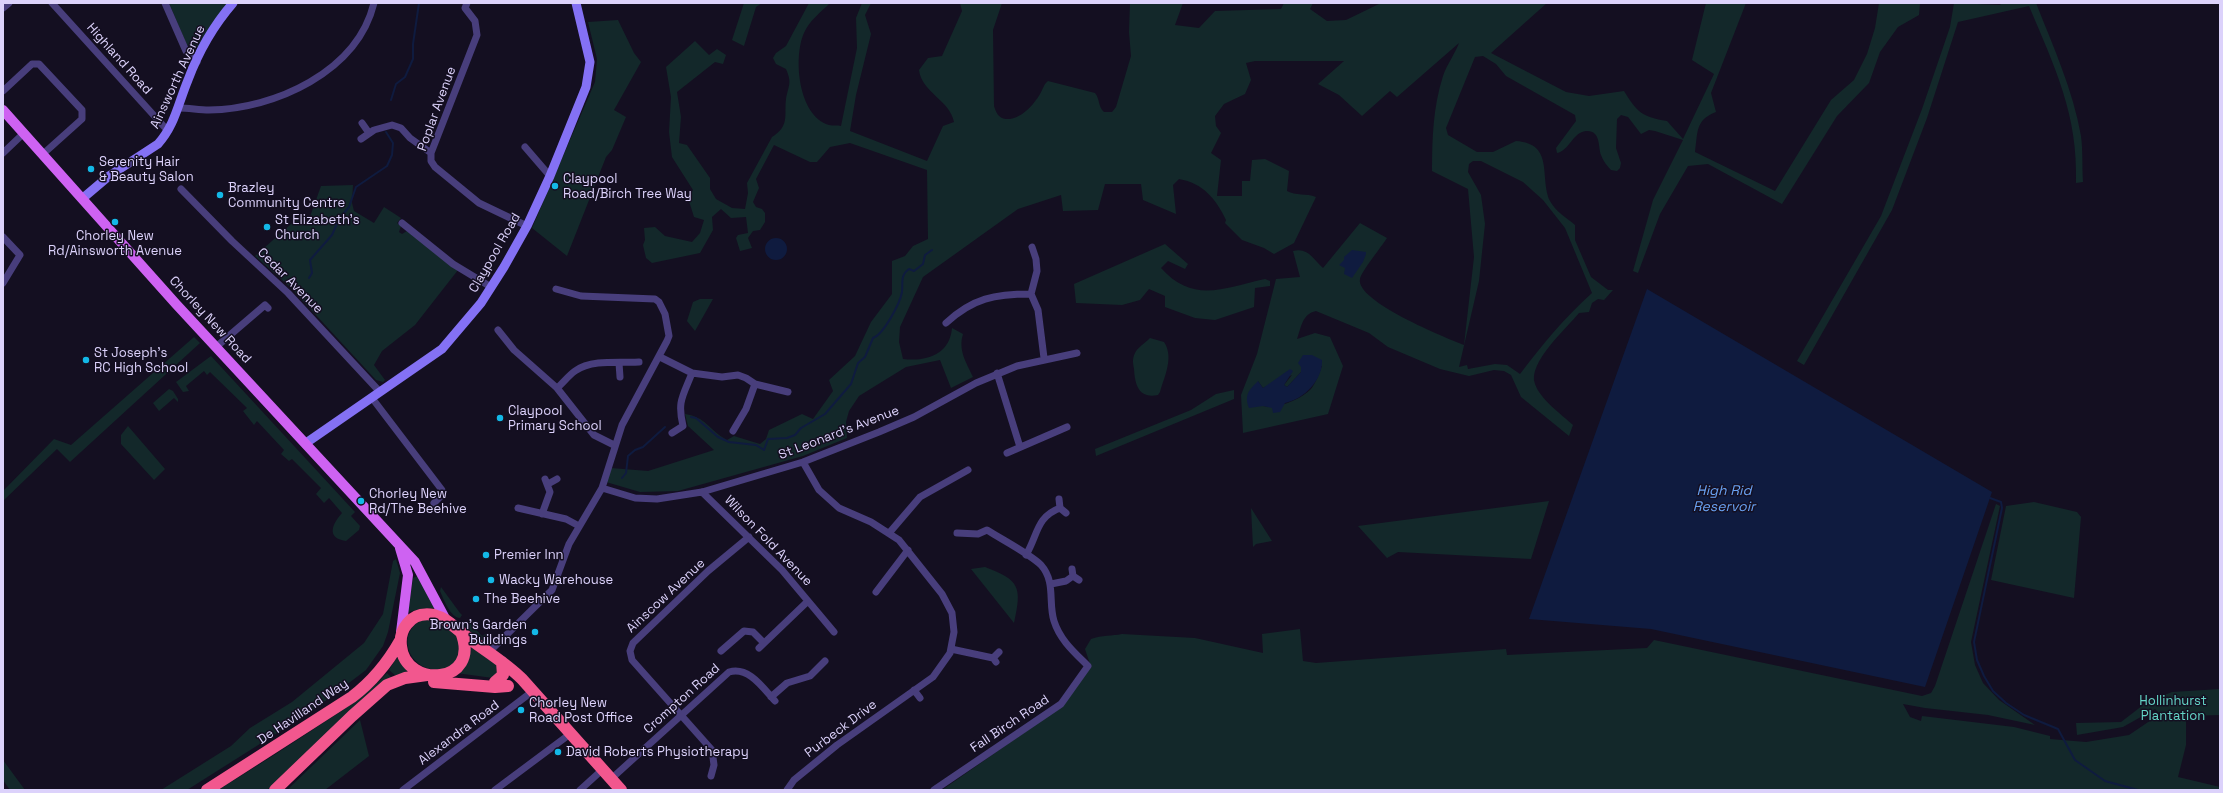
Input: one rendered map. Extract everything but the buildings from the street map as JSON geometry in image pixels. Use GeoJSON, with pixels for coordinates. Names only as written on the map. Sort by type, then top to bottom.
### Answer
{"type":"FeatureCollection","features":[{"type":"Feature","properties":{"kind":"highway"},"geometry":{"type":"LineString","coordinates":[[541,701],[529,694],[495,682],[428,674],[415,670],[407,663],[401,653],[400,639],[404,627],[417,616],[432,615],[446,620],[489,652],[522,679],[606,775],[621,790]]}},
{"type":"Feature","properties":{"kind":"highway"},"geometry":{"type":"LineString","coordinates":[[445,675],[455,670],[463,658],[464,641],[461,632]]}},
{"type":"Feature","properties":{"kind":"highway","name":"De Havilland Way"},"geometry":{"type":"LineString","coordinates":[[207,790],[301,731],[369,684],[390,658],[400,639]]}},
{"type":"Feature","properties":{"kind":"highway"},"geometry":{"type":"LineString","coordinates":[[495,682],[503,675],[502,662]]}},
{"type":"Feature","properties":{"kind":"highway"},"geometry":{"type":"LineString","coordinates":[[275,790],[374,696],[395,681],[428,674]]}},
{"type":"Feature","properties":{"kind":"highway"},"geometry":{"type":"LineString","coordinates":[[374,696],[390,687],[411,681],[495,687],[508,686]]}},
{"type":"Feature","properties":{"kind":"main road","name":"Chorley New Road"},"geometry":{"type":"LineString","coordinates":[[3,110],[216,347],[306,443],[399,546],[416,562],[446,620]]}},
{"type":"Feature","properties":{"kind":"main road","name":"Chorley New Road"},"geometry":{"type":"LineString","coordinates":[[399,546],[408,575],[400,639]]}},
{"type":"Feature","properties":{"kind":"street"},"geometry":{"type":"LineString","coordinates":[[3,8],[9,3]]}},
{"type":"Feature","properties":{"kind":"street","name":"Highland Road"},"geometry":{"type":"LineString","coordinates":[[52,3],[168,131]]}},
{"type":"Feature","properties":{"kind":"street"},"geometry":{"type":"LineString","coordinates":[[165,3],[186,52],[197,62]]}},
{"type":"Feature","properties":{"kind":"street","name":"Ainsworth Avenue"},"geometry":{"type":"LineString","coordinates":[[83,198],[109,176],[158,144],[168,131],[179,108],[188,80],[217,24],[233,3]]}},
{"type":"Feature","properties":{"kind":"street"},"geometry":{"type":"LineString","coordinates":[[179,108],[210,110],[242,106],[288,93],[314,81],[347,54],[360,36],[374,3]]}},
{"type":"Feature","properties":{"kind":"street","name":"Poplar Avenue"},"geometry":{"type":"LineString","coordinates":[[467,3],[464,8],[475,21],[477,35],[431,153],[432,165],[479,203],[527,226]]}},
{"type":"Feature","properties":{"kind":"street","name":"Claypool Road"},"geometry":{"type":"LineString","coordinates":[[306,443],[442,349],[481,303],[491,287],[527,226],[580,106],[589,75],[588,52],[576,3]]}},
{"type":"Feature","properties":{"kind":"street"},"geometry":{"type":"LineString","coordinates":[[3,91],[32,64],[36,63],[39,64],[82,110],[82,119],[43,154]]}},
{"type":"Feature","properties":{"kind":"street"},"geometry":{"type":"LineString","coordinates":[[362,123],[369,133]]}},
{"type":"Feature","properties":{"kind":"street"},"geometry":{"type":"LineString","coordinates":[[361,139],[369,133],[385,126],[392,125],[401,128],[410,138],[431,153]]}},
{"type":"Feature","properties":{"kind":"street"},"geometry":{"type":"LineString","coordinates":[[3,153],[24,133]]}},
{"type":"Feature","properties":{"kind":"street"},"geometry":{"type":"LineString","coordinates":[[524,147],[550,176]]}},
{"type":"Feature","properties":{"kind":"street","name":"Cedar Avenue"},"geometry":{"type":"LineString","coordinates":[[181,189],[232,241],[288,293],[380,392]]}},
{"type":"Feature","properties":{"kind":"street"},"geometry":{"type":"LineString","coordinates":[[403,227],[453,264],[491,287]]}},
{"type":"Feature","properties":{"kind":"street"},"geometry":{"type":"LineString","coordinates":[[3,237],[20,255],[3,283]]}},
{"type":"Feature","properties":{"kind":"street"},"geometry":{"type":"LineString","coordinates":[[1032,246],[1036,259],[1037,270],[1031,294],[1038,310],[1044,358]]}},
{"type":"Feature","properties":{"kind":"street"},"geometry":{"type":"LineString","coordinates":[[489,652],[552,590],[569,544],[602,488],[614,445],[622,424],[660,357],[669,336],[665,314],[659,302],[651,298],[581,296],[556,289]]}},
{"type":"Feature","properties":{"kind":"street"},"geometry":{"type":"LineString","coordinates":[[945,325],[957,314],[984,298],[1007,294],[1031,294]]}},
{"type":"Feature","properties":{"kind":"street"},"geometry":{"type":"LineString","coordinates":[[216,347],[265,305],[268,308]]}},
{"type":"Feature","properties":{"kind":"street"},"geometry":{"type":"LineString","coordinates":[[502,332],[514,350],[557,388],[594,435],[614,445]]}},
{"type":"Feature","properties":{"kind":"street","name":"St Leonard's Avenue"},"geometry":{"type":"LineString","coordinates":[[602,488],[635,498],[657,499],[702,492],[803,462],[914,417],[953,394],[997,373],[1044,358],[1077,353]]}},
{"type":"Feature","properties":{"kind":"street"},"geometry":{"type":"LineString","coordinates":[[660,357],[692,373],[722,377],[738,375],[755,384],[779,386],[788,392]]}},
{"type":"Feature","properties":{"kind":"street"},"geometry":{"type":"LineString","coordinates":[[557,388],[574,371],[582,367],[639,362]]}},
{"type":"Feature","properties":{"kind":"street"},"geometry":{"type":"LineString","coordinates":[[619,363],[620,377]]}},
{"type":"Feature","properties":{"kind":"street"},"geometry":{"type":"LineString","coordinates":[[672,433],[683,426],[679,410],[680,401],[692,373]]}},
{"type":"Feature","properties":{"kind":"street"},"geometry":{"type":"LineString","coordinates":[[997,373],[1011,423],[1020,447]]}},
{"type":"Feature","properties":{"kind":"street"},"geometry":{"type":"LineString","coordinates":[[733,431],[746,409],[755,384]]}},
{"type":"Feature","properties":{"kind":"street"},"geometry":{"type":"LineString","coordinates":[[372,398],[442,490],[441,496],[434,503]]}},
{"type":"Feature","properties":{"kind":"street"},"geometry":{"type":"LineString","coordinates":[[1007,453],[1067,427]]}},
{"type":"Feature","properties":{"kind":"street","name":"Purbeck Drive"},"geometry":{"type":"LineString","coordinates":[[787,790],[794,780],[837,745],[940,670],[951,648],[953,622],[948,602],[908,550],[890,532],[839,508],[819,490],[803,462]]}},
{"type":"Feature","properties":{"kind":"street"},"geometry":{"type":"LineString","coordinates":[[890,532],[920,496],[968,470]]}},
{"type":"Feature","properties":{"kind":"street"},"geometry":{"type":"LineString","coordinates":[[542,514],[550,492],[547,481],[557,480]]}},
{"type":"Feature","properties":{"kind":"street","name":"Wilson Fold Avenue"},"geometry":{"type":"LineString","coordinates":[[702,492],[782,570],[830,630]]}},
{"type":"Feature","properties":{"kind":"street"},"geometry":{"type":"LineString","coordinates":[[1059,499],[1060,508],[1066,512]]}},
{"type":"Feature","properties":{"kind":"street"},"geometry":{"type":"LineString","coordinates":[[518,508],[566,519],[579,526]]}},
{"type":"Feature","properties":{"kind":"street"},"geometry":{"type":"LineString","coordinates":[[1026,555],[1033,543],[1040,522],[1050,512],[1060,508]]}},
{"type":"Feature","properties":{"kind":"street"},"geometry":{"type":"LineString","coordinates":[[957,533],[978,534],[987,530],[1040,565],[1051,584],[1066,580],[1074,575]]}},
{"type":"Feature","properties":{"kind":"street","name":"Ainscow Avenue"},"geometry":{"type":"LineString","coordinates":[[711,776],[714,765],[712,750],[680,716],[632,660],[631,647],[708,571],[749,537]]}},
{"type":"Feature","properties":{"kind":"street"},"geometry":{"type":"LineString","coordinates":[[880,590],[908,550]]}},
{"type":"Feature","properties":{"kind":"street","name":"Fall Birch Road"},"geometry":{"type":"LineString","coordinates":[[934,790],[1061,704],[1088,666],[1066,644],[1053,619],[1051,584]]}},
{"type":"Feature","properties":{"kind":"street"},"geometry":{"type":"LineString","coordinates":[[721,652],[728,641],[741,632],[747,630],[753,632],[761,645],[808,601]]}},
{"type":"Feature","properties":{"kind":"street"},"geometry":{"type":"LineString","coordinates":[[951,648],[994,660],[999,652]]}},
{"type":"Feature","properties":{"kind":"street","name":"Crompton Road"},"geometry":{"type":"LineString","coordinates":[[580,790],[606,775],[680,716],[729,672],[735,670],[747,672],[773,699],[787,683],[820,672],[826,662]]}},
{"type":"Feature","properties":{"kind":"street"},"geometry":{"type":"LineString","coordinates":[[914,690],[920,698]]}},
{"type":"Feature","properties":{"kind":"street","name":"Alexandra Road"},"geometry":{"type":"LineString","coordinates":[[402,790],[529,694]]}},
{"type":"Feature","properties":{"kind":"street"},"geometry":{"type":"LineString","coordinates":[[495,790],[570,734]]}},
{"type":"Feature","properties":{"kind":"green space"},"geometry":{"type":"Polygon","coordinates":[[[169,3],[228,3],[198,49],[189,47],[186,43],[169,3]]]}},
{"type":"Feature","properties":{"kind":"green space"},"geometry":{"type":"Polygon","coordinates":[[[744,3],[762,3],[756,7],[744,46],[732,40],[744,3]]]}},
{"type":"Feature","properties":{"kind":"green space"},"geometry":{"type":"Polygon","coordinates":[[[809,3],[830,3],[812,21],[804,33],[799,56],[799,70],[801,85],[810,110],[819,119],[829,125],[841,126],[857,48],[856,18],[862,3],[871,3],[865,15],[871,34],[856,95],[850,131],[927,161],[943,126],[954,122],[947,108],[925,85],[919,70],[928,58],[942,56],[962,11],[960,3],[1002,3],[993,30],[994,106],[999,116],[1006,119],[1011,119],[1021,115],[1030,107],[1037,99],[1048,81],[1095,93],[1102,110],[1104,112],[1112,112],[1116,107],[1131,56],[1129,32],[1130,3],[1183,3],[1175,25],[1199,28],[1215,11],[1281,9],[1284,3],[1313,3],[1310,9],[1327,21],[1346,20],[1381,3],[1547,3],[1491,53],[1566,92],[1589,96],[1624,91],[1637,109],[1652,118],[1667,121],[1683,139],[1714,74],[1692,60],[1706,3],[1746,3],[1711,93],[1716,112],[1709,115],[1701,123],[1697,133],[1695,152],[1775,191],[1831,100],[1854,80],[1867,54],[1875,28],[1879,3],[1920,3],[1919,15],[1898,27],[1880,52],[1869,83],[1837,116],[1782,204],[1708,164],[1688,166],[1660,214],[1638,273],[1633,271],[1653,200],[1683,140],[1649,130],[1641,134],[1628,117],[1621,115],[1617,119],[1616,148],[1621,163],[1620,168],[1617,171],[1611,170],[1605,163],[1601,155],[1597,136],[1591,131],[1582,132],[1574,138],[1565,149],[1557,153],[1556,148],[1576,121],[1575,115],[1506,76],[1496,64],[1483,56],[1475,57],[1446,128],[1448,135],[1477,152],[1493,152],[1516,141],[1528,143],[1536,148],[1544,163],[1547,192],[1550,201],[1558,211],[1575,225],[1575,240],[1591,277],[1608,290],[1613,290],[1604,300],[1598,299],[1592,303],[1589,312],[1579,313],[1542,356],[1537,366],[1534,376],[1535,384],[1546,401],[1573,425],[1569,436],[1521,397],[1511,375],[1504,371],[1494,370],[1469,376],[1440,369],[1388,347],[1369,333],[1316,311],[1305,318],[1297,339],[1315,333],[1330,337],[1343,366],[1328,414],[1243,433],[1241,395],[1257,354],[1276,279],[1300,277],[1293,251],[1298,250],[1306,252],[1323,268],[1360,223],[1387,238],[1361,276],[1360,279],[1362,288],[1372,298],[1403,318],[1464,345],[1474,257],[1468,189],[1432,171],[1433,135],[1437,99],[1445,72],[1459,43],[1397,97],[1390,91],[1362,116],[1339,95],[1318,84],[1344,61],[1255,61],[1246,63],[1251,80],[1245,94],[1224,104],[1215,116],[1216,126],[1221,133],[1211,153],[1221,160],[1217,196],[1242,196],[1242,181],[1250,181],[1252,160],[1265,159],[1289,171],[1287,191],[1316,197],[1294,243],[1274,254],[1264,248],[1242,240],[1225,223],[1226,220],[1222,212],[1208,193],[1195,184],[1179,179],[1173,185],[1176,214],[1143,200],[1141,184],[1105,184],[1098,210],[1063,211],[1061,195],[1018,209],[923,277],[900,327],[899,342],[903,359],[912,360],[929,357],[942,350],[947,344],[952,328],[963,334],[961,345],[962,351],[973,377],[951,388],[940,360],[906,367],[859,396],[849,411],[846,422],[847,438],[803,456],[678,491],[640,492],[606,482],[611,468],[648,471],[714,450],[688,426],[685,414],[703,421],[727,440],[734,436],[760,444],[766,439],[769,430],[802,414],[813,419],[833,391],[829,380],[855,356],[871,322],[892,294],[892,261],[905,256],[913,246],[928,239],[927,170],[850,143],[830,147],[817,162],[810,162],[774,145],[756,179],[759,188],[753,202],[756,207],[762,209],[765,213],[765,222],[760,230],[753,231],[748,238],[752,248],[740,251],[736,238],[738,235],[748,233],[746,217],[731,218],[721,209],[712,217],[713,230],[700,253],[652,263],[646,258],[643,245],[645,240],[644,228],[655,227],[665,236],[692,242],[700,233],[704,220],[694,217],[688,198],[693,190],[672,157],[669,132],[671,97],[666,67],[695,41],[709,55],[717,49],[726,55],[723,64],[715,62],[677,92],[681,117],[679,143],[687,145],[710,178],[710,189],[716,199],[732,208],[745,209],[748,193],[747,183],[772,137],[782,129],[784,124],[789,77],[786,69],[776,64],[773,58],[776,53],[786,46],[809,3]],[[1473,161],[1469,164],[1468,172],[1481,195],[1485,224],[1479,281],[1459,367],[1467,365],[1468,369],[1495,364],[1507,365],[1520,374],[1554,332],[1592,293],[1565,228],[1543,200],[1523,182],[1481,161],[1473,161]],[[1322,366],[1301,367],[1301,372],[1287,387],[1284,385],[1292,375],[1263,388],[1258,381],[1263,406],[1269,407],[1282,405],[1301,397],[1313,387],[1322,366]]]}},
{"type":"Feature","properties":{"kind":"green space"},"geometry":{"type":"Polygon","coordinates":[[[1954,3],[2000,5],[2002,3],[2036,3],[2062,68],[2073,102],[2082,142],[2083,182],[2076,183],[2076,158],[2073,135],[2063,92],[2048,50],[2029,6],[1958,22],[1927,118],[1892,210],[1804,365],[1797,361],[1881,216],[1922,109],[1950,27],[1954,3]]]}},
{"type":"Feature","properties":{"kind":"green space"},"geometry":{"type":"Polygon","coordinates":[[[618,20],[634,53],[641,62],[614,110],[626,117],[612,150],[606,157],[567,256],[532,228],[595,82],[597,59],[588,22],[618,20]]]}},
{"type":"Feature","properties":{"kind":"green space"},"geometry":{"type":"Polygon","coordinates":[[[353,185],[352,203],[354,211],[374,223],[384,207],[401,218],[397,223],[401,226],[399,232],[402,234],[407,231],[458,270],[415,325],[382,351],[374,365],[385,380],[383,382],[376,380],[290,287],[255,256],[299,217],[307,225],[321,186],[353,185]]]}},
{"type":"Feature","properties":{"kind":"green space"},"geometry":{"type":"Polygon","coordinates":[[[1165,244],[1188,264],[1185,269],[1168,261],[1161,268],[1173,279],[1185,286],[1197,290],[1223,289],[1265,279],[1270,281],[1270,286],[1255,288],[1254,307],[1215,320],[1195,318],[1165,307],[1165,296],[1149,289],[1140,300],[1122,305],[1076,303],[1074,284],[1165,244]]]}},
{"type":"Feature","properties":{"kind":"green space"},"geometry":{"type":"Polygon","coordinates":[[[700,299],[713,299],[695,331],[687,321],[693,302],[700,299]]]}},
{"type":"Feature","properties":{"kind":"green space"},"geometry":{"type":"Polygon","coordinates":[[[194,337],[200,343],[70,462],[57,449],[3,501],[3,491],[54,439],[71,445],[194,337]]]}},
{"type":"Feature","properties":{"kind":"green space"},"geometry":{"type":"Polygon","coordinates":[[[1150,338],[1164,342],[1168,354],[1168,366],[1160,392],[1158,395],[1151,396],[1146,395],[1139,389],[1135,380],[1133,361],[1136,351],[1150,338]]]}},
{"type":"Feature","properties":{"kind":"green space"},"geometry":{"type":"Polygon","coordinates":[[[211,356],[355,512],[351,516],[360,526],[359,530],[346,541],[335,537],[333,533],[334,525],[342,513],[329,498],[324,503],[316,494],[321,488],[292,459],[289,461],[281,454],[284,450],[257,421],[254,425],[243,411],[247,408],[210,372],[207,375],[204,371],[186,386],[189,391],[183,392],[176,382],[211,356]]]}},
{"type":"Feature","properties":{"kind":"green space"},"geometry":{"type":"Polygon","coordinates":[[[169,389],[173,391],[178,399],[178,402],[174,398],[159,411],[153,403],[169,389]]]}},
{"type":"Feature","properties":{"kind":"green space"},"geometry":{"type":"Polygon","coordinates":[[[1234,390],[1234,399],[1096,456],[1095,449],[1191,410],[1216,394],[1234,390]]]}},
{"type":"Feature","properties":{"kind":"green space"},"geometry":{"type":"Polygon","coordinates":[[[128,426],[165,469],[154,480],[121,444],[121,435],[128,426]]]}},
{"type":"Feature","properties":{"kind":"green space"},"geometry":{"type":"Polygon","coordinates":[[[1549,501],[1531,559],[1398,552],[1387,558],[1358,526],[1549,501]]]}},
{"type":"Feature","properties":{"kind":"green space"},"geometry":{"type":"Polygon","coordinates":[[[2034,502],[2077,512],[2081,517],[2074,598],[1991,580],[2006,506],[2034,502]]]}},
{"type":"Feature","properties":{"kind":"green space","name":"Hollinhurst Plantation"},"geometry":{"type":"Polygon","coordinates":[[[1996,504],[2000,506],[1971,642],[1975,665],[1983,683],[1999,700],[2035,725],[1988,715],[1903,704],[1910,717],[1921,721],[1922,716],[2014,727],[2050,736],[2050,739],[2086,742],[2129,735],[2160,714],[2155,709],[2123,727],[2077,735],[2076,723],[2121,722],[2147,702],[2172,692],[2220,689],[2220,715],[2186,716],[2186,745],[2178,777],[2220,787],[2220,790],[942,790],[1048,716],[1091,667],[1085,649],[1091,639],[1122,634],[1195,638],[1263,653],[1262,634],[1300,629],[1303,661],[1316,663],[1506,649],[1507,655],[1647,648],[1654,640],[1922,696],[1931,693],[1935,686],[1996,504]]]}},
{"type":"Feature","properties":{"kind":"green space"},"geometry":{"type":"Polygon","coordinates":[[[1251,508],[1272,541],[1256,544],[1253,547],[1251,508]]]}},
{"type":"Feature","properties":{"kind":"green space"},"geometry":{"type":"Polygon","coordinates":[[[396,559],[400,573],[388,632],[383,646],[366,670],[312,711],[187,790],[161,790],[231,746],[250,728],[292,702],[364,643],[383,614],[393,561],[396,559]]]}},
{"type":"Feature","properties":{"kind":"green space"},"geometry":{"type":"Polygon","coordinates":[[[985,567],[1005,576],[1016,586],[1018,601],[1014,623],[971,569],[985,567]]]}},
{"type":"Feature","properties":{"kind":"green space"},"geometry":{"type":"Polygon","coordinates":[[[419,575],[436,608],[425,608],[408,612],[413,578],[419,575]]]}},
{"type":"Feature","properties":{"kind":"green space"},"geometry":{"type":"Polygon","coordinates":[[[441,587],[462,615],[460,618],[453,615],[448,608],[440,591],[441,587]]]}},
{"type":"Feature","properties":{"kind":"green space"},"geometry":{"type":"Polygon","coordinates":[[[422,620],[429,620],[443,625],[455,634],[459,640],[459,658],[452,668],[432,670],[422,666],[411,654],[408,647],[410,632],[414,625],[422,620]]]}},
{"type":"Feature","properties":{"kind":"green space"},"geometry":{"type":"Polygon","coordinates":[[[466,621],[468,621],[482,636],[487,633],[493,640],[491,642],[483,642],[465,627],[466,621]]]}},
{"type":"Feature","properties":{"kind":"green space"},"geometry":{"type":"Polygon","coordinates":[[[469,642],[495,659],[500,670],[493,678],[456,673],[469,642]]]}},
{"type":"Feature","properties":{"kind":"green space"},"geometry":{"type":"Polygon","coordinates":[[[399,654],[410,670],[396,676],[389,670],[399,654]]]}},
{"type":"Feature","properties":{"kind":"green space"},"geometry":{"type":"Polygon","coordinates":[[[387,673],[392,678],[267,790],[218,790],[345,709],[387,673]]]}},
{"type":"Feature","properties":{"kind":"green space"},"geometry":{"type":"Polygon","coordinates":[[[360,720],[369,756],[325,790],[287,790],[360,720]]]}},
{"type":"Feature","properties":{"kind":"green space"},"geometry":{"type":"Polygon","coordinates":[[[3,760],[25,790],[10,790],[3,780],[3,760]]]}},
{"type":"Feature","properties":{"kind":"water"},"geometry":{"type":"Polygon","coordinates":[[[776,238],[784,241],[787,249],[784,257],[776,260],[768,257],[765,249],[768,241],[776,238]]]}},
{"type":"Feature","properties":{"kind":"water"},"geometry":{"type":"Polygon","coordinates":[[[1352,250],[1366,252],[1366,254],[1363,262],[1352,278],[1344,274],[1345,268],[1339,265],[1344,260],[1344,257],[1352,250]]]}},
{"type":"Feature","properties":{"kind":"water","name":"High Rid Reservoir"},"geometry":{"type":"Polygon","coordinates":[[[1647,289],[1992,492],[1925,687],[1651,629],[1529,619],[1647,289]]]}},
{"type":"Feature","properties":{"kind":"water"},"geometry":{"type":"Polygon","coordinates":[[[1303,355],[1312,355],[1322,360],[1319,375],[1311,388],[1299,397],[1285,403],[1280,412],[1273,413],[1272,408],[1263,406],[1249,408],[1247,400],[1248,393],[1258,381],[1263,388],[1290,369],[1293,371],[1284,385],[1287,387],[1301,372],[1301,367],[1298,363],[1303,355]]]}},
{"type":"Feature","properties":{"kind":"waterway"},"geometry":{"type":"LineString","coordinates":[[391,100],[396,84],[405,77],[413,59],[413,44],[419,3]]}},
{"type":"Feature","properties":{"kind":"waterway"},"geometry":{"type":"LineString","coordinates":[[309,278],[312,273],[310,260],[332,235],[339,219],[349,207],[356,187],[387,166],[392,155],[393,143],[386,132]]}},
{"type":"Feature","properties":{"kind":"waterway"},"geometry":{"type":"LineString","coordinates":[[691,417],[696,418],[718,437],[729,442],[756,445],[764,450],[768,439],[787,438],[795,435],[801,428],[825,414],[851,384],[858,363],[865,357],[873,338],[882,331],[895,310],[901,297],[902,279],[904,274],[909,269],[914,271],[923,264],[925,255],[932,250]]}},
{"type":"Feature","properties":{"kind":"waterway"},"geometry":{"type":"LineString","coordinates":[[622,478],[626,473],[628,456],[635,450],[643,447],[665,427]]}},
{"type":"Feature","properties":{"kind":"waterway"},"geometry":{"type":"LineString","coordinates":[[1990,498],[2001,502],[2002,508],[1974,642],[1977,660],[1984,676],[1993,691],[2006,703],[2024,715],[2058,729],[2075,760],[2105,781],[2138,790]]}},
{"type":"Feature","properties":{"kind":"place","name":"Serenity Hair & Beauty Salon"},"geometry":{"type":"Point","coordinates":[91,169]}},
{"type":"Feature","properties":{"kind":"place","name":"Claypool Road/Birch Tree Way"},"geometry":{"type":"Point","coordinates":[555,186]}},
{"type":"Feature","properties":{"kind":"place","name":"Brazley Community Centre"},"geometry":{"type":"Point","coordinates":[220,195]}},
{"type":"Feature","properties":{"kind":"place","name":"Chorley New Rd/Ainsworth Avenue"},"geometry":{"type":"Point","coordinates":[115,222]}},
{"type":"Feature","properties":{"kind":"place","name":"St Elizabeth's Church"},"geometry":{"type":"Point","coordinates":[267,227]}},
{"type":"Feature","properties":{"kind":"place","name":"St Joseph's RC High School"},"geometry":{"type":"Point","coordinates":[86,360]}},
{"type":"Feature","properties":{"kind":"place","name":"Claypool Primary School"},"geometry":{"type":"Point","coordinates":[500,418]}},
{"type":"Feature","properties":{"kind":"place","name":"Chorley New Rd/The Beehive"},"geometry":{"type":"Point","coordinates":[361,501]}},
{"type":"Feature","properties":{"kind":"place","name":"Premier Inn"},"geometry":{"type":"Point","coordinates":[486,555]}},
{"type":"Feature","properties":{"kind":"place","name":"Wacky Warehouse"},"geometry":{"type":"Point","coordinates":[491,580]}},
{"type":"Feature","properties":{"kind":"place","name":"The Beehive"},"geometry":{"type":"Point","coordinates":[476,599]}},
{"type":"Feature","properties":{"kind":"place","name":"Brown's Garden Buildings"},"geometry":{"type":"Point","coordinates":[535,632]}},
{"type":"Feature","properties":{"kind":"place","name":"Chorley New Road Post Office"},"geometry":{"type":"Point","coordinates":[521,710]}},
{"type":"Feature","properties":{"kind":"place","name":"David Roberts Physiotherapy"},"geometry":{"type":"Point","coordinates":[558,752]}}]}
